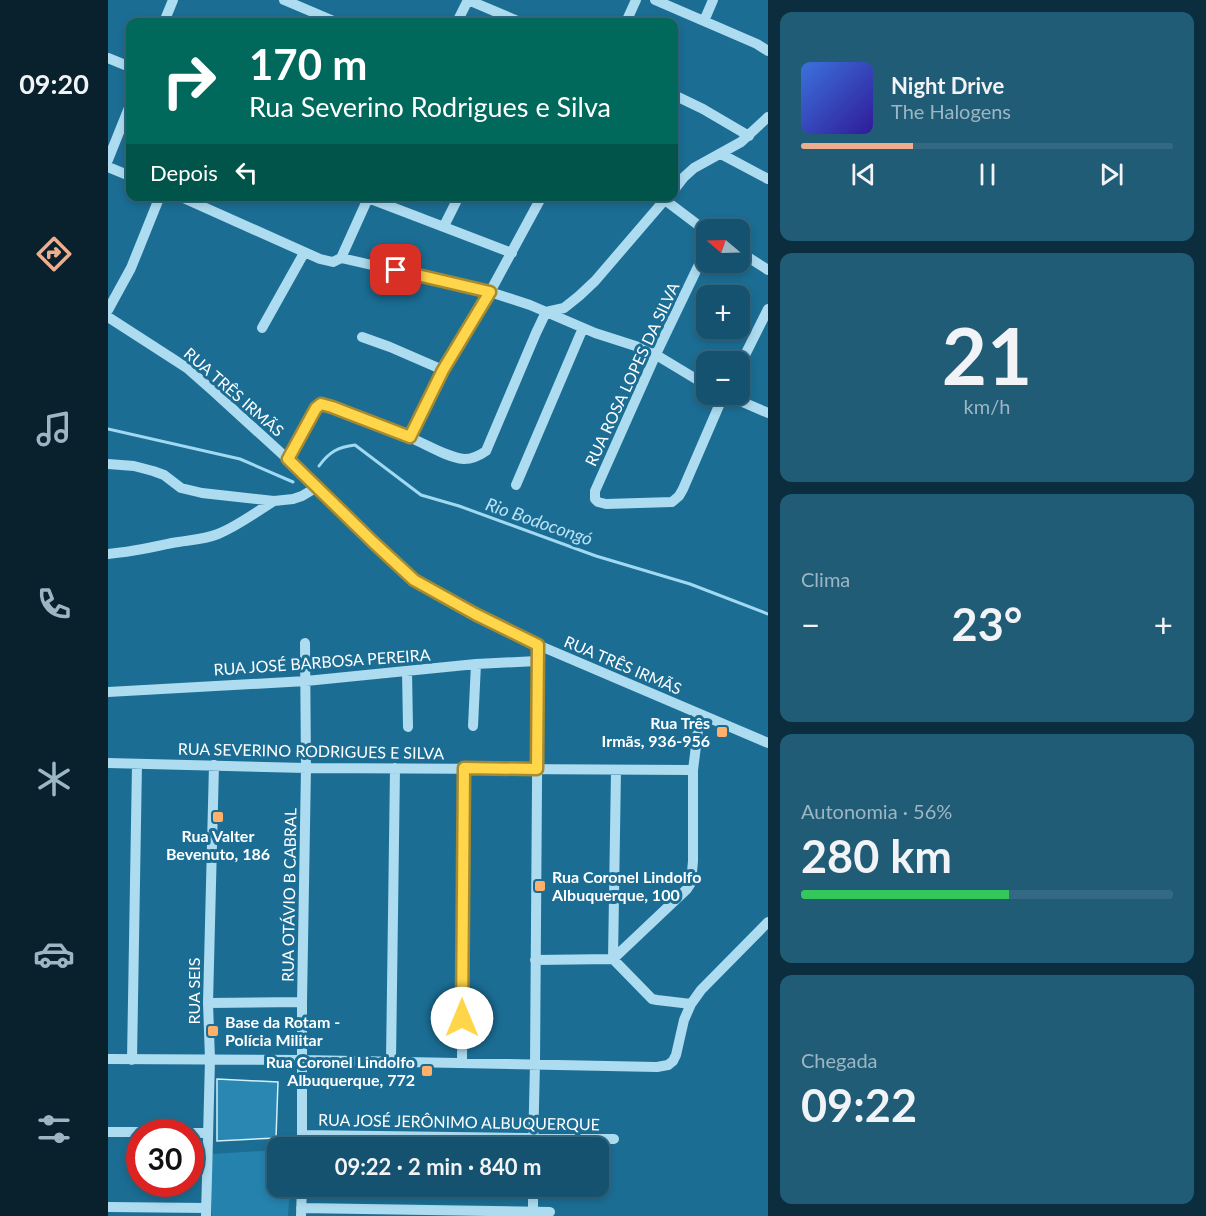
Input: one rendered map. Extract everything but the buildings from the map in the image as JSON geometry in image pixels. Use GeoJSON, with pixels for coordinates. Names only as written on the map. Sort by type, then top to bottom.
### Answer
{"type":"FeatureCollection","features":[{"type":"Feature","properties":{"kind":"street"},"geometry":{"type":"LineString","coordinates":[[166,18],[173,0]]}},
{"type":"Feature","properties":{"kind":"street"},"geometry":{"type":"LineString","coordinates":[[284,0],[327,18]]}},
{"type":"Feature","properties":{"kind":"street"},"geometry":{"type":"LineString","coordinates":[[459,18],[468,0],[511,18]]}},
{"type":"Feature","properties":{"kind":"street"},"geometry":{"type":"LineString","coordinates":[[628,18],[636,0]]}},
{"type":"Feature","properties":{"kind":"street"},"geometry":{"type":"LineString","coordinates":[[655,0],[757,44],[768,51]]}},
{"type":"Feature","properties":{"kind":"street"},"geometry":{"type":"LineString","coordinates":[[704,21],[713,0]]}},
{"type":"Feature","properties":{"kind":"street"},"geometry":{"type":"LineString","coordinates":[[108,58],[126,65]]}},
{"type":"Feature","properties":{"kind":"street"},"geometry":{"type":"LineString","coordinates":[[678,97],[749,136]]}},
{"type":"Feature","properties":{"kind":"street"},"geometry":{"type":"LineString","coordinates":[[108,160],[126,115]]}},
{"type":"Feature","properties":{"kind":"street"},"geometry":{"type":"LineString","coordinates":[[678,185],[694,168],[733,148],[768,117]]}},
{"type":"Feature","properties":{"kind":"street"},"geometry":{"type":"LineString","coordinates":[[721,154],[768,179]]}},
{"type":"Feature","properties":{"kind":"street"},"geometry":{"type":"LineString","coordinates":[[108,167],[126,174]]}},
{"type":"Feature","properties":{"kind":"street"},"geometry":{"type":"LineString","coordinates":[[108,310],[131,268],[158,201]]}},
{"type":"Feature","properties":{"kind":"street"},"geometry":{"type":"LineString","coordinates":[[190,201],[304,253],[329,262],[341,258],[490,292],[648,350],[696,379]]}},
{"type":"Feature","properties":{"kind":"street"},"geometry":{"type":"LineString","coordinates":[[341,258],[365,201]]}},
{"type":"Feature","properties":{"kind":"street"},"geometry":{"type":"LineString","coordinates":[[378,201],[512,253]]}},
{"type":"Feature","properties":{"kind":"street"},"geometry":{"type":"LineString","coordinates":[[444,226],[456,201]]}},
{"type":"Feature","properties":{"kind":"street"},"geometry":{"type":"LineString","coordinates":[[410,437],[443,370],[490,292],[539,201]]}},
{"type":"Feature","properties":{"kind":"street"},"geometry":{"type":"LineString","coordinates":[[546,312],[564,308],[595,281],[662,201]]}},
{"type":"Feature","properties":{"kind":"street"},"geometry":{"type":"LineString","coordinates":[[669,201],[696,223]]}},
{"type":"Feature","properties":{"kind":"street"},"geometry":{"type":"LineString","coordinates":[[262,328],[304,253]]}},
{"type":"Feature","properties":{"kind":"street"},"geometry":{"type":"LineString","coordinates":[[750,258],[768,270]]}},
{"type":"Feature","properties":{"kind":"street","name":"RUA ROSA LOPES DA SILVA"},"geometry":{"type":"LineString","coordinates":[[696,271],[595,491],[595,499],[606,504],[666,503],[676,500],[720,405]]}},
{"type":"Feature","properties":{"kind":"street"},"geometry":{"type":"LineString","coordinates":[[747,351],[768,309]]}},
{"type":"Feature","properties":{"kind":"street"},"geometry":{"type":"LineString","coordinates":[[288,459],[316,408],[321,404],[462,459],[479,456],[486,451],[546,312]]}},
{"type":"Feature","properties":{"kind":"street","name":"RUA TRÊS IRMÃS"},"geometry":{"type":"LineString","coordinates":[[108,317],[187,368],[221,397],[414,580],[538,645],[768,743]]}},
{"type":"Feature","properties":{"kind":"street"},"geometry":{"type":"LineString","coordinates":[[516,485],[583,328]]}},
{"type":"Feature","properties":{"kind":"street"},"geometry":{"type":"LineString","coordinates":[[362,337],[443,370]]}},
{"type":"Feature","properties":{"kind":"street"},"geometry":{"type":"LineString","coordinates":[[748,405],[768,413]]}},
{"type":"Feature","properties":{"kind":"street"},"geometry":{"type":"LineString","coordinates":[[108,464],[134,466],[153,471],[164,475],[181,488],[191,492],[274,501],[302,496],[316,485]]}},
{"type":"Feature","properties":{"kind":"street"},"geometry":{"type":"LineString","coordinates":[[108,554],[203,539],[230,529],[274,501]]}},
{"type":"Feature","properties":{"kind":"street","name":"RUA OTÁVIO B CABRAL"},"geometry":{"type":"LineString","coordinates":[[302,1135],[305,643]]}},
{"type":"Feature","properties":{"kind":"street"},"geometry":{"type":"LineString","coordinates":[[533,1137],[538,645]]}},
{"type":"Feature","properties":{"kind":"street","name":"RUA JOSÉ BARBOSA PEREIRA"},"geometry":{"type":"LineString","coordinates":[[108,692],[306,681],[476,664],[537,661]]}},
{"type":"Feature","properties":{"kind":"street"},"geometry":{"type":"LineString","coordinates":[[473,726],[476,664]]}},
{"type":"Feature","properties":{"kind":"street"},"geometry":{"type":"LineString","coordinates":[[407,671],[408,727]]}},
{"type":"Feature","properties":{"kind":"street"},"geometry":{"type":"LineString","coordinates":[[536,960],[613,959],[678,899],[691,883],[693,770],[700,714]]}},
{"type":"Feature","properties":{"kind":"street","name":"RUA SEVERINO RODRIGUES E SILVA"},"geometry":{"type":"LineString","coordinates":[[108,764],[306,768],[693,770]]}},
{"type":"Feature","properties":{"kind":"street"},"geometry":{"type":"LineString","coordinates":[[132,1060],[137,764]]}},
{"type":"Feature","properties":{"kind":"street","name":"RUA SEIS"},"geometry":{"type":"LineString","coordinates":[[206,1212],[214,765]]}},
{"type":"Feature","properties":{"kind":"street"},"geometry":{"type":"LineString","coordinates":[[391,1061],[395,768]]}},
{"type":"Feature","properties":{"kind":"street"},"geometry":{"type":"LineString","coordinates":[[462,1063],[464,768]]}},
{"type":"Feature","properties":{"kind":"street"},"geometry":{"type":"LineString","coordinates":[[616,770],[613,959],[651,999],[691,1004]]}},
{"type":"Feature","properties":{"kind":"street"},"geometry":{"type":"LineString","coordinates":[[108,1059],[391,1061],[640,1067],[668,1065],[676,1055],[684,1020],[691,1004],[716,974],[768,922]]}},
{"type":"Feature","properties":{"kind":"street"},"geometry":{"type":"LineString","coordinates":[[208,1003],[302,1002]]}},
{"type":"Feature","properties":{"kind":"street"},"geometry":{"type":"LineString","coordinates":[[108,1132],[126,1132]]}},
{"type":"Feature","properties":{"kind":"street","name":"RUA JOSÉ JERÔNIMO ALBUQUERQUE"},"geometry":{"type":"LineString","coordinates":[[302,1135],[360,1137]]}},
{"type":"Feature","properties":{"kind":"street","name":"RUA JOSÉ JERÔNIMO ALBUQUERQUE"},"geometry":{"type":"LineString","coordinates":[[609,1139],[614,1139]]}},
{"type":"Feature","properties":{"kind":"street"},"geometry":{"type":"LineString","coordinates":[[302,1197],[301,1212],[550,1212]]}},
{"type":"Feature","properties":{"kind":"street"},"geometry":{"type":"LineString","coordinates":[[532,1212],[533,1197]]}},
{"type":"Feature","properties":{"kind":"street"},"geometry":{"type":"LineString","coordinates":[[108,1207],[206,1212]]}},
{"type":"Feature","properties":{"kind":"shaded area"},"geometry":{"type":"Polygon","coordinates":[[[267,1151],[267,1197],[289,1197],[288,1216],[212,1216],[211,1154],[267,1151]]]}},
{"type":"Feature","properties":{"kind":"waterway","name":"Rio Bodocongó"},"geometry":{"type":"LineString","coordinates":[[108,429],[240,459],[293,482]]}},
{"type":"Feature","properties":{"kind":"waterway","name":"Rio Bodocongó"},"geometry":{"type":"LineString","coordinates":[[319,466],[334,451],[355,445],[421,495],[459,506],[596,556],[690,584],[768,614]]}},
{"type":"Feature","properties":{"kind":"place","name":"Rua Três Irmãs, 936-956"},"geometry":{"type":"Point","coordinates":[722,732]}},
{"type":"Feature","properties":{"kind":"place","name":"Rua Valter Bevenuto, 186"},"geometry":{"type":"Point","coordinates":[218,817]}},
{"type":"Feature","properties":{"kind":"place","name":"Rua Coronel Lindolfo Albuquerque, 100"},"geometry":{"type":"Point","coordinates":[540,886]}},
{"type":"Feature","properties":{"kind":"place","name":"Base da Rotam - Polícia Militar"},"geometry":{"type":"Point","coordinates":[213,1031]}},
{"type":"Feature","properties":{"kind":"place","name":"Rua Coronel Lindolfo Albuquerque, 772"},"geometry":{"type":"Point","coordinates":[427,1071]}},
{"type":"Feature","properties":{"kind":"route"},"geometry":{"type":"LineString","coordinates":[[396,270],[490,292],[443,370],[410,437],[321,404],[316,408],[288,459],[414,580],[538,645],[537,769],[464,768],[462,1018]]}}]}
